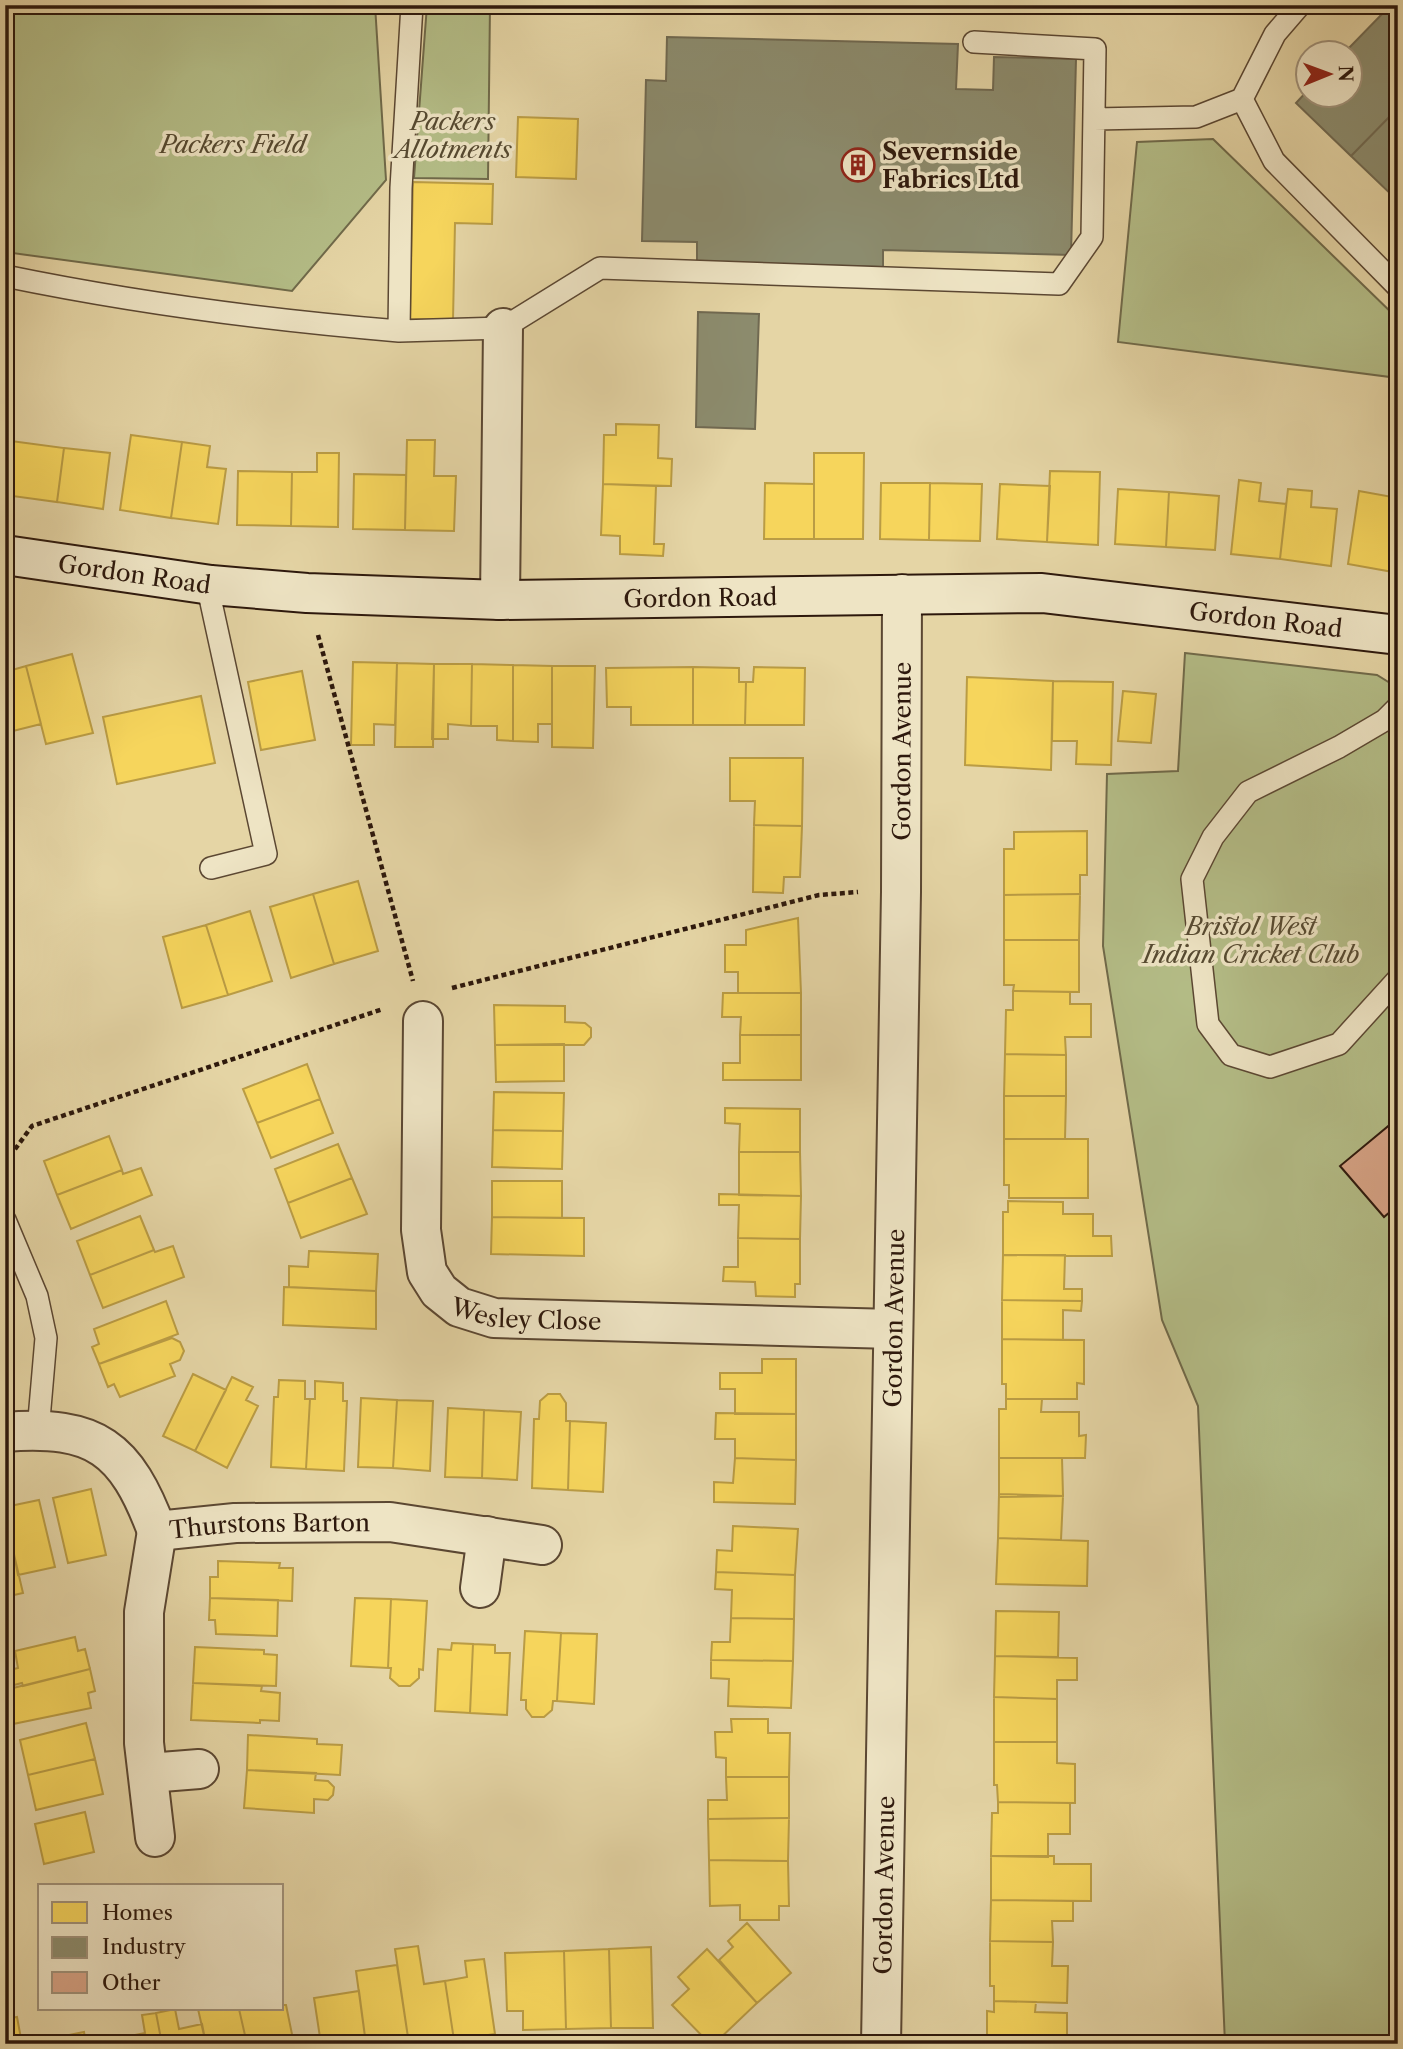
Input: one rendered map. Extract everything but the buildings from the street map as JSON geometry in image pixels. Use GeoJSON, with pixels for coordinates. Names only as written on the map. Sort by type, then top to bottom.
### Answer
{"type":"FeatureCollection","features":[{"type":"Feature","properties":{"kind":"street"},"geometry":{"type":"LineString","coordinates":[[500,600],[503,328]]}},
{"type":"Feature","properties":{"kind":"street","name":"Gordon Road"},"geometry":{"type":"LineString","coordinates":[[5,555],[206,584],[307,593],[500,600],[1042,593],[1398,635]]}},
{"type":"Feature","properties":{"kind":"street","name":"Gordon Avenue"},"geometry":{"type":"LineString","coordinates":[[881,2044],[901,878],[902,594]]}},
{"type":"Feature","properties":{"kind":"street","name":"Wesley Close"},"geometry":{"type":"LineString","coordinates":[[423,1021],[421,1230],[427,1272],[439,1291],[458,1307],[494,1318],[893,1329]]}},
{"type":"Feature","properties":{"kind":"street","name":"Thurstons Barton"},"geometry":{"type":"LineString","coordinates":[[22,1431],[72,1434],[98,1442],[123,1464],[143,1494],[157,1531],[234,1523],[390,1522],[542,1545]]}},
{"type":"Feature","properties":{"kind":"street"},"geometry":{"type":"LineString","coordinates":[[155,1837],[144,1743],[144,1612],[157,1531]]}},
{"type":"Feature","properties":{"kind":"street"},"geometry":{"type":"LineString","coordinates":[[480,1588],[487,1536]]}},
{"type":"Feature","properties":{"kind":"street"},"geometry":{"type":"LineString","coordinates":[[149,1773],[200,1769]]}},
{"type":"Feature","properties":{"kind":"lane"},"geometry":{"type":"LineString","coordinates":[[399,331],[401,188],[412,5]]}},
{"type":"Feature","properties":{"kind":"lane"},"geometry":{"type":"LineString","coordinates":[[1094,119],[1196,117],[1242,99],[1275,34],[1300,5]]}},
{"type":"Feature","properties":{"kind":"lane"},"geometry":{"type":"LineString","coordinates":[[5,276],[122,300],[283,322],[399,331],[503,328],[600,268],[1059,284],[1093,237],[1095,49],[974,42]]}},
{"type":"Feature","properties":{"kind":"lane"},"geometry":{"type":"LineString","coordinates":[[1242,99],[1274,161],[1398,287]]}},
{"type":"Feature","properties":{"kind":"lane"},"geometry":{"type":"LineString","coordinates":[[206,584],[266,853],[211,867]]}},
{"type":"Feature","properties":{"kind":"lane"},"geometry":{"type":"LineString","coordinates":[[1398,707],[1385,720],[1339,747],[1248,792],[1213,836],[1192,879],[1208,1024],[1231,1055],[1270,1067],[1339,1044],[1398,979]]}},
{"type":"Feature","properties":{"kind":"lane"},"geometry":{"type":"LineString","coordinates":[[5,1220],[37,1296],[46,1338],[22,1431]]}},
{"type":"Feature","properties":{"kind":"path"},"geometry":{"type":"LineString","coordinates":[[307,593],[414,984]]}},
{"type":"Feature","properties":{"kind":"green space","name":"Packers Field"},"geometry":{"type":"Polygon","coordinates":[[[5,5],[375,5],[386,180],[292,291],[5,252],[5,5]]]}},
{"type":"Feature","properties":{"kind":"green space","name":"Packers Allotments"},"geometry":{"type":"Polygon","coordinates":[[[427,5],[490,5],[488,179],[414,178],[427,5]]]}},
{"type":"Feature","properties":{"kind":"green space"},"geometry":{"type":"Polygon","coordinates":[[[600,5],[781,5],[771,14],[600,5]]]}},
{"type":"Feature","properties":{"kind":"green space"},"geometry":{"type":"Polygon","coordinates":[[[1213,139],[1398,319],[1398,378],[1118,342],[1137,142],[1213,139]]]}},
{"type":"Feature","properties":{"kind":"green space","name":"Bristol West Indian Cricket Club"},"geometry":{"type":"Polygon","coordinates":[[[1185,653],[1377,675],[1398,688],[1398,2044],[1225,2044],[1198,1406],[1162,1320],[1103,946],[1107,774],[1178,771],[1185,653]]]}},
{"type":"Feature","properties":{"kind":"place","name":"Severnside Fabrics Ltd"},"geometry":{"type":"Point","coordinates":[858,165]}}]}
